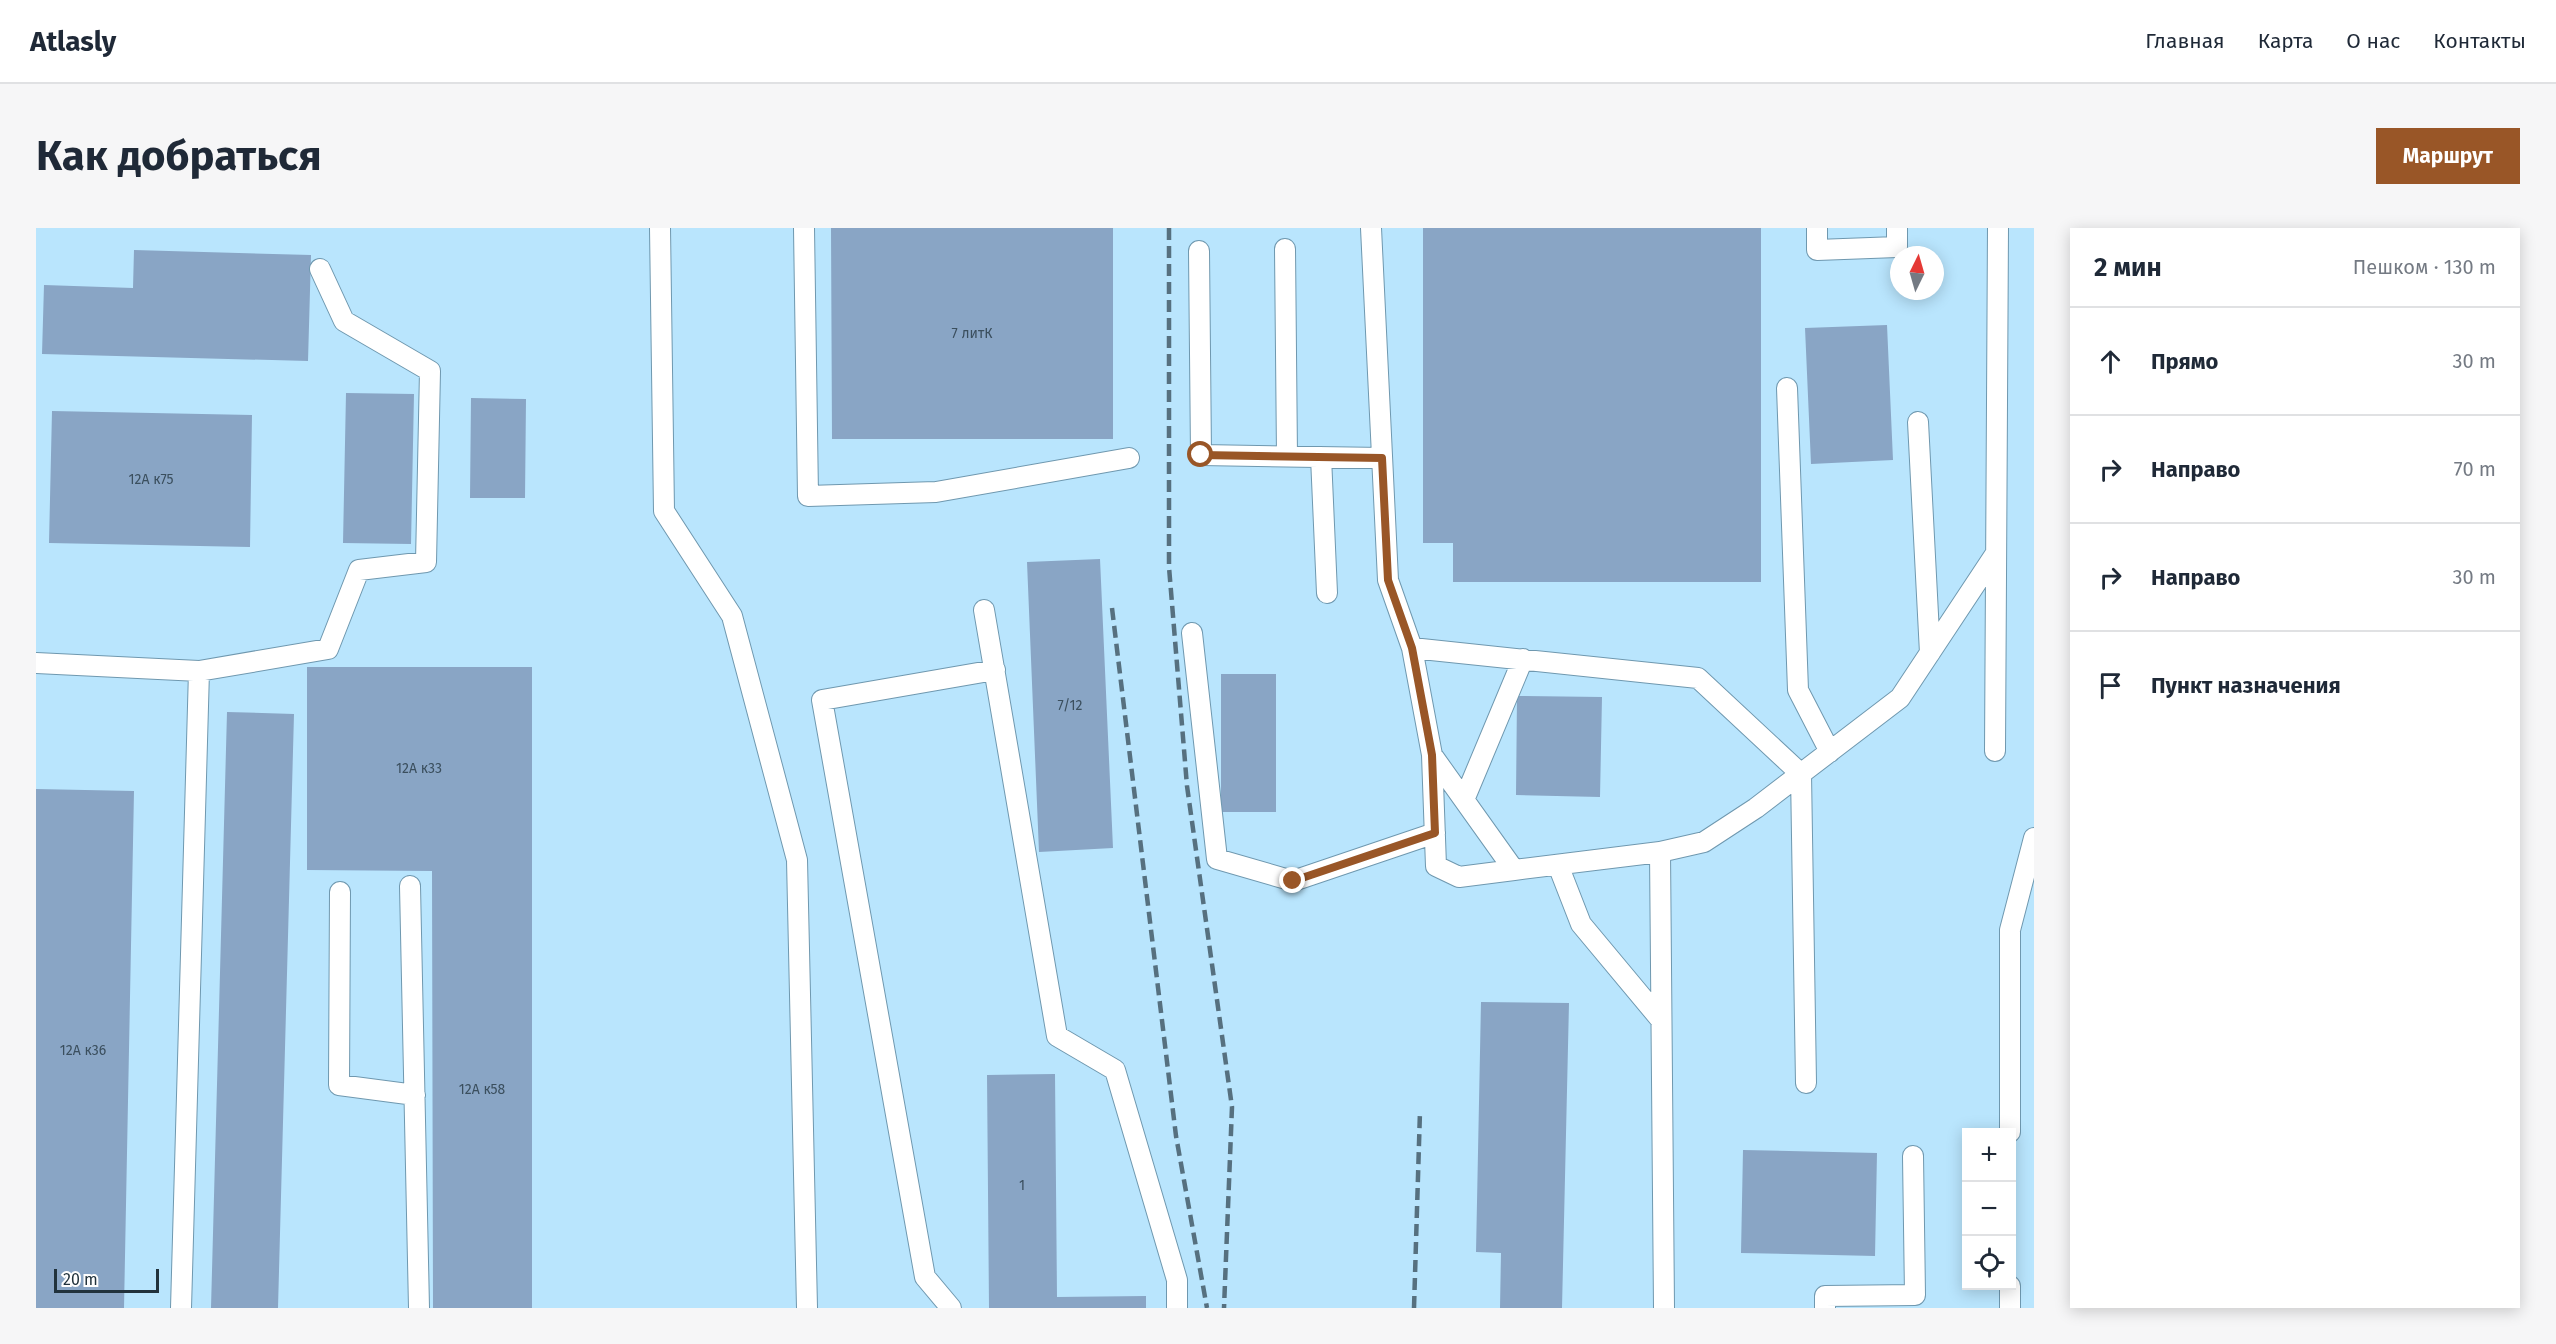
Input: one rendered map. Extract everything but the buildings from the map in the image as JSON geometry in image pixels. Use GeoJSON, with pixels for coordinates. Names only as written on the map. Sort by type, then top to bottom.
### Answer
{"type":"FeatureCollection","features":[{"type":"Feature","properties":{"kind":"lane"},"geometry":{"type":"LineString","coordinates":[[660,228],[664,511],[732,616],[796,860],[807,1308]]}},
{"type":"Feature","properties":{"kind":"lane"},"geometry":{"type":"LineString","coordinates":[[804,228],[808,496],[936,492],[1129,458]]}},
{"type":"Feature","properties":{"kind":"lane"},"geometry":{"type":"LineString","coordinates":[[1371,228],[1388,580],[1412,648],[1432,755],[1436,866],[1459,877],[1660,852],[1704,842],[1801,774],[1900,698],[1996,554]]}},
{"type":"Feature","properties":{"kind":"lane"},"geometry":{"type":"LineString","coordinates":[[1816,228],[1817,250],[1897,247],[1897,228]]}},
{"type":"Feature","properties":{"kind":"lane"},"geometry":{"type":"LineString","coordinates":[[1995,751],[1998,228]]}},
{"type":"Feature","properties":{"kind":"lane"},"geometry":{"type":"LineString","coordinates":[[1285,249],[1287,456]]}},
{"type":"Feature","properties":{"kind":"lane"},"geometry":{"type":"LineString","coordinates":[[1199,250],[1201,455],[1382,458]]}},
{"type":"Feature","properties":{"kind":"lane"},"geometry":{"type":"LineString","coordinates":[[36,663],[199,671],[328,649],[359,570],[426,562],[430,371],[344,321],[320,269]]}},
{"type":"Feature","properties":{"kind":"lane"},"geometry":{"type":"LineString","coordinates":[[1787,388],[1798,690],[1830,752]]}},
{"type":"Feature","properties":{"kind":"lane"},"geometry":{"type":"LineString","coordinates":[[1918,422],[1930,653]]}},
{"type":"Feature","properties":{"kind":"lane"},"geometry":{"type":"LineString","coordinates":[[1321,457],[1327,593]]}},
{"type":"Feature","properties":{"kind":"lane"},"geometry":{"type":"LineString","coordinates":[[984,610],[1057,1036],[1115,1070],[1177,1280],[1177,1308]]}},
{"type":"Feature","properties":{"kind":"lane"},"geometry":{"type":"LineString","coordinates":[[1192,633],[1217,859],[1293,881],[1435,833]]}},
{"type":"Feature","properties":{"kind":"lane"},"geometry":{"type":"LineString","coordinates":[[1412,648],[1698,678],[1801,774],[1806,1083]]}},
{"type":"Feature","properties":{"kind":"lane"},"geometry":{"type":"LineString","coordinates":[[1464,800],[1522,659]]}},
{"type":"Feature","properties":{"kind":"lane"},"geometry":{"type":"LineString","coordinates":[[951,1308],[925,1277],[822,700],[994,670]]}},
{"type":"Feature","properties":{"kind":"lane"},"geometry":{"type":"LineString","coordinates":[[181,1308],[199,671]]}},
{"type":"Feature","properties":{"kind":"lane"},"geometry":{"type":"LineString","coordinates":[[1432,755],[1514,870]]}},
{"type":"Feature","properties":{"kind":"lane"},"geometry":{"type":"LineString","coordinates":[[2010,1128],[2010,930],[2034,838]]}},
{"type":"Feature","properties":{"kind":"lane"},"geometry":{"type":"LineString","coordinates":[[1660,852],[1664,1308]]}},
{"type":"Feature","properties":{"kind":"lane"},"geometry":{"type":"LineString","coordinates":[[1558,865],[1581,924],[1661,1020]]}},
{"type":"Feature","properties":{"kind":"lane"},"geometry":{"type":"LineString","coordinates":[[410,886],[419,1308]]}},
{"type":"Feature","properties":{"kind":"lane"},"geometry":{"type":"LineString","coordinates":[[340,892],[339,1084],[415,1095]]}},
{"type":"Feature","properties":{"kind":"lane"},"geometry":{"type":"LineString","coordinates":[[1825,1308],[1825,1296],[1915,1295],[1912,1156]]}},
{"type":"Feature","properties":{"kind":"lane"},"geometry":{"type":"LineString","coordinates":[[2010,1290],[2010,1308]]}},
{"type":"Feature","properties":{"kind":"railway"},"geometry":{"type":"LineString","coordinates":[[1169,228],[1169,567],[1187,786],[1232,1107],[1224,1308]]}},
{"type":"Feature","properties":{"kind":"railway"},"geometry":{"type":"LineString","coordinates":[[1112,608],[1176,1136],[1207,1308]]}},
{"type":"Feature","properties":{"kind":"railway"},"geometry":{"type":"LineString","coordinates":[[1414,1308],[1420,1111]]}},
{"type":"Feature","properties":{"kind":"route"},"geometry":{"type":"LineString","coordinates":[[1201,455],[1382,458],[1388,580],[1412,648],[1432,755],[1435,833],[1293,881]]}}]}
